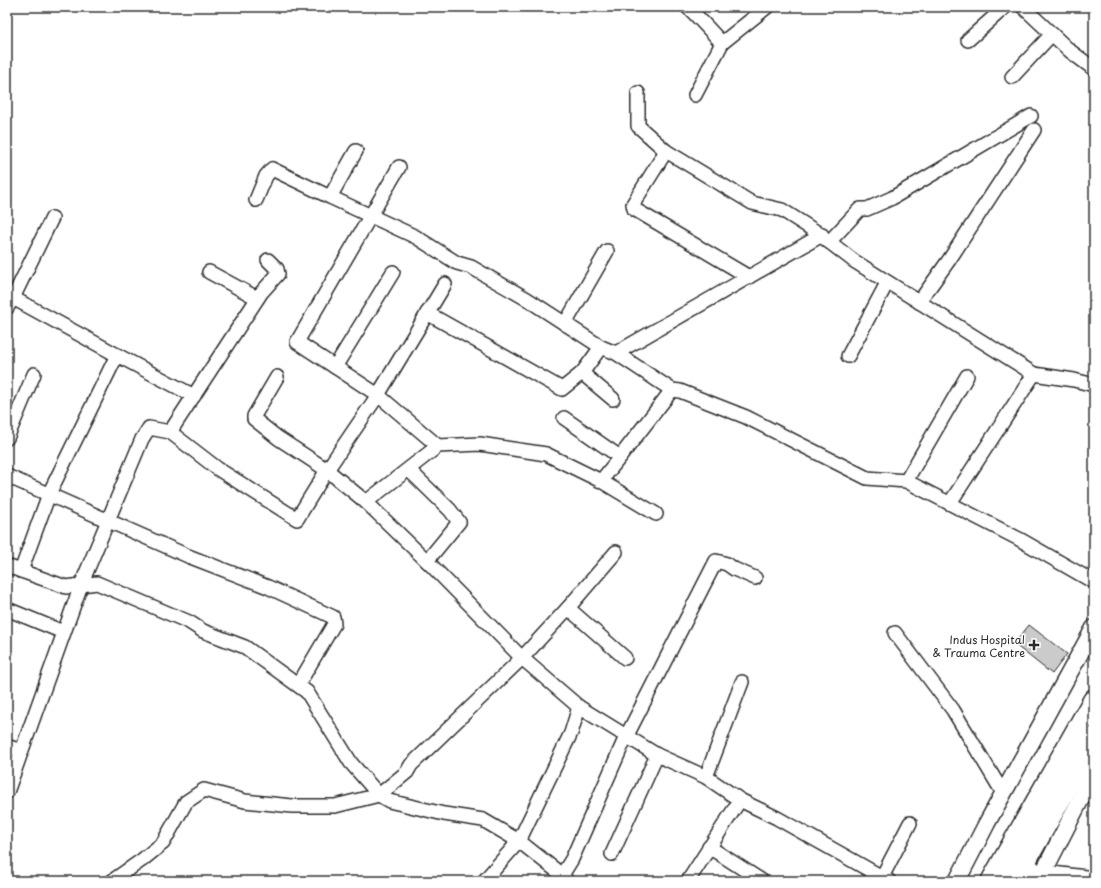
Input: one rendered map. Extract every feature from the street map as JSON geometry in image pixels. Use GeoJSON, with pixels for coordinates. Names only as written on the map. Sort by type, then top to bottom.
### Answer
{"type":"FeatureCollection","features":[{"type":"Feature","properties":{"kind":"highway"},"geometry":{"type":"LineString","coordinates":[[1015,866],[1094,700]]}},
{"type":"Feature","properties":{"kind":"highway"},"geometry":{"type":"LineString","coordinates":[[992,881],[1015,866],[1094,738]]}},
{"type":"Feature","properties":{"kind":"highway"},"geometry":{"type":"LineString","coordinates":[[1015,866],[1034,874],[1039,878]]}},
{"type":"Feature","properties":{"kind":"street"},"geometry":{"type":"LineString","coordinates":[[695,95],[722,42],[767,7]]}},
{"type":"Feature","properties":{"kind":"street"},"geometry":{"type":"LineString","coordinates":[[968,40],[1004,7]]}},
{"type":"Feature","properties":{"kind":"street"},"geometry":{"type":"LineString","coordinates":[[1023,7],[1070,51],[1094,69]]}},
{"type":"Feature","properties":{"kind":"street"},"geometry":{"type":"LineString","coordinates":[[692,8],[722,42]]}},
{"type":"Feature","properties":{"kind":"street"},"geometry":{"type":"LineString","coordinates":[[1012,77],[1052,34]]}},
{"type":"Feature","properties":{"kind":"street"},"geometry":{"type":"LineString","coordinates":[[638,93],[638,126],[666,151],[752,202],[782,210],[824,238],[854,261],[1034,374],[1074,380],[1094,385]]}},
{"type":"Feature","properties":{"kind":"street"},"geometry":{"type":"LineString","coordinates":[[616,353],[748,277],[824,238],[860,209],[867,209],[892,198],[1030,116]]}},
{"type":"Feature","properties":{"kind":"street"},"geometry":{"type":"LineString","coordinates":[[919,302],[949,260],[1034,130]]}},
{"type":"Feature","properties":{"kind":"street"},"geometry":{"type":"LineString","coordinates":[[330,197],[356,151]]}},
{"type":"Feature","properties":{"kind":"street"},"geometry":{"type":"LineString","coordinates":[[666,151],[632,204],[634,209],[748,277]]}},
{"type":"Feature","properties":{"kind":"street"},"geometry":{"type":"LineString","coordinates":[[399,167],[297,342],[378,395],[438,446]]}},
{"type":"Feature","properties":{"kind":"street"},"geometry":{"type":"LineString","coordinates":[[256,200],[266,176],[272,169],[416,237],[457,263],[471,267],[527,299],[601,347],[616,353],[672,390],[680,391],[746,417],[867,478],[906,481],[1019,539],[1094,582]]}},
{"type":"Feature","properties":{"kind":"street"},"geometry":{"type":"LineString","coordinates":[[52,218],[10,303],[117,355],[194,396]]}},
{"type":"Feature","properties":{"kind":"street"},"geometry":{"type":"LineString","coordinates":[[565,324],[607,251]]}},
{"type":"Feature","properties":{"kind":"street"},"geometry":{"type":"LineString","coordinates":[[170,432],[257,298],[278,274],[277,269],[268,260]]}},
{"type":"Feature","properties":{"kind":"street"},"geometry":{"type":"LineString","coordinates":[[209,272],[257,298]]}},
{"type":"Feature","properties":{"kind":"street"},"geometry":{"type":"LineString","coordinates":[[335,367],[393,272]]}},
{"type":"Feature","properties":{"kind":"street"},"geometry":{"type":"LineString","coordinates":[[848,356],[888,283]]}},
{"type":"Feature","properties":{"kind":"street"},"geometry":{"type":"LineString","coordinates":[[7,792],[81,585],[142,439],[148,428],[170,432],[218,468],[297,519],[327,470],[378,395],[445,284]]}},
{"type":"Feature","properties":{"kind":"street"},"geometry":{"type":"LineString","coordinates":[[427,313],[562,389],[582,373],[601,347]]}},
{"type":"Feature","properties":{"kind":"street"},"geometry":{"type":"LineString","coordinates":[[21,571],[49,494],[117,355]]}},
{"type":"Feature","properties":{"kind":"street"},"geometry":{"type":"LineString","coordinates":[[582,373],[613,399]]}},
{"type":"Feature","properties":{"kind":"street"},"geometry":{"type":"LineString","coordinates":[[7,438],[34,374]]}},
{"type":"Feature","properties":{"kind":"street"},"geometry":{"type":"LineString","coordinates":[[950,503],[1034,374]]}},
{"type":"Feature","properties":{"kind":"street"},"geometry":{"type":"LineString","coordinates":[[906,481],[967,376]]}},
{"type":"Feature","properties":{"kind":"street"},"geometry":{"type":"LineString","coordinates":[[277,377],[254,416],[254,419],[278,438],[327,470],[366,502],[427,561],[522,658],[579,707],[656,755],[706,777],[740,800],[777,818],[886,879],[910,823]]}},
{"type":"Feature","properties":{"kind":"street"},"geometry":{"type":"LineString","coordinates":[[601,481],[672,390]]}},
{"type":"Feature","properties":{"kind":"street"},"geometry":{"type":"LineString","coordinates":[[564,418],[620,457]]}},
{"type":"Feature","properties":{"kind":"street"},"geometry":{"type":"LineString","coordinates":[[366,502],[438,446],[480,444],[546,454],[601,481],[656,514]]}},
{"type":"Feature","properties":{"kind":"street"},"geometry":{"type":"LineString","coordinates":[[409,470],[450,510],[459,522],[427,561]]}},
{"type":"Feature","properties":{"kind":"street"},"geometry":{"type":"LineString","coordinates":[[7,476],[188,556],[268,587],[333,617],[334,624],[298,685]]}},
{"type":"Feature","properties":{"kind":"street"},"geometry":{"type":"LineString","coordinates":[[112,881],[163,843],[186,802],[204,790],[245,802],[292,806],[335,806],[379,795],[407,772],[411,765],[522,658],[568,608],[616,552]]}},
{"type":"Feature","properties":{"kind":"street"},"geometry":{"type":"LineString","coordinates":[[7,566],[66,587],[97,583],[189,622],[203,631],[245,647],[307,692],[350,763],[379,795],[389,801],[444,814],[482,820],[519,841],[565,878],[572,859],[627,737],[716,561],[727,564],[734,569],[756,578]]}},
{"type":"Feature","properties":{"kind":"street"},"geometry":{"type":"LineString","coordinates":[[568,608],[625,658]]}},
{"type":"Feature","properties":{"kind":"street"},"geometry":{"type":"LineString","coordinates":[[7,609],[63,632]]}},
{"type":"Feature","properties":{"kind":"street"},"geometry":{"type":"LineString","coordinates":[[957,881],[1003,793],[1094,628]]}},
{"type":"Feature","properties":{"kind":"street"},"geometry":{"type":"LineString","coordinates":[[895,633],[953,710],[1003,793]]}},
{"type":"Feature","properties":{"kind":"street"},"geometry":{"type":"LineString","coordinates":[[706,777],[742,682]]}},
{"type":"Feature","properties":{"kind":"street"},"geometry":{"type":"LineString","coordinates":[[484,881],[519,841],[571,733],[579,707]]}},
{"type":"Feature","properties":{"kind":"street"},"geometry":{"type":"LineString","coordinates":[[7,746],[21,751]]}},
{"type":"Feature","properties":{"kind":"street"},"geometry":{"type":"LineString","coordinates":[[612,854],[656,755]]}},
{"type":"Feature","properties":{"kind":"street"},"geometry":{"type":"LineString","coordinates":[[1094,773],[1039,878],[1094,878]]}},
{"type":"Feature","properties":{"kind":"street"},"geometry":{"type":"LineString","coordinates":[[688,881],[740,800]]}},
{"type":"Feature","properties":{"kind":"street"},"geometry":{"type":"LineString","coordinates":[[710,847],[762,881]]}},
{"type":"Feature","properties":{"kind":"building"},"geometry":{"type":"Polygon","coordinates":[[[1029,625],[1067,654],[1052,674],[1014,644],[1029,625]]]}},
{"type":"Feature","properties":{"kind":"place","name":"Indus Hospital & Trauma Centre"},"geometry":{"type":"Point","coordinates":[1034,645]}}]}
